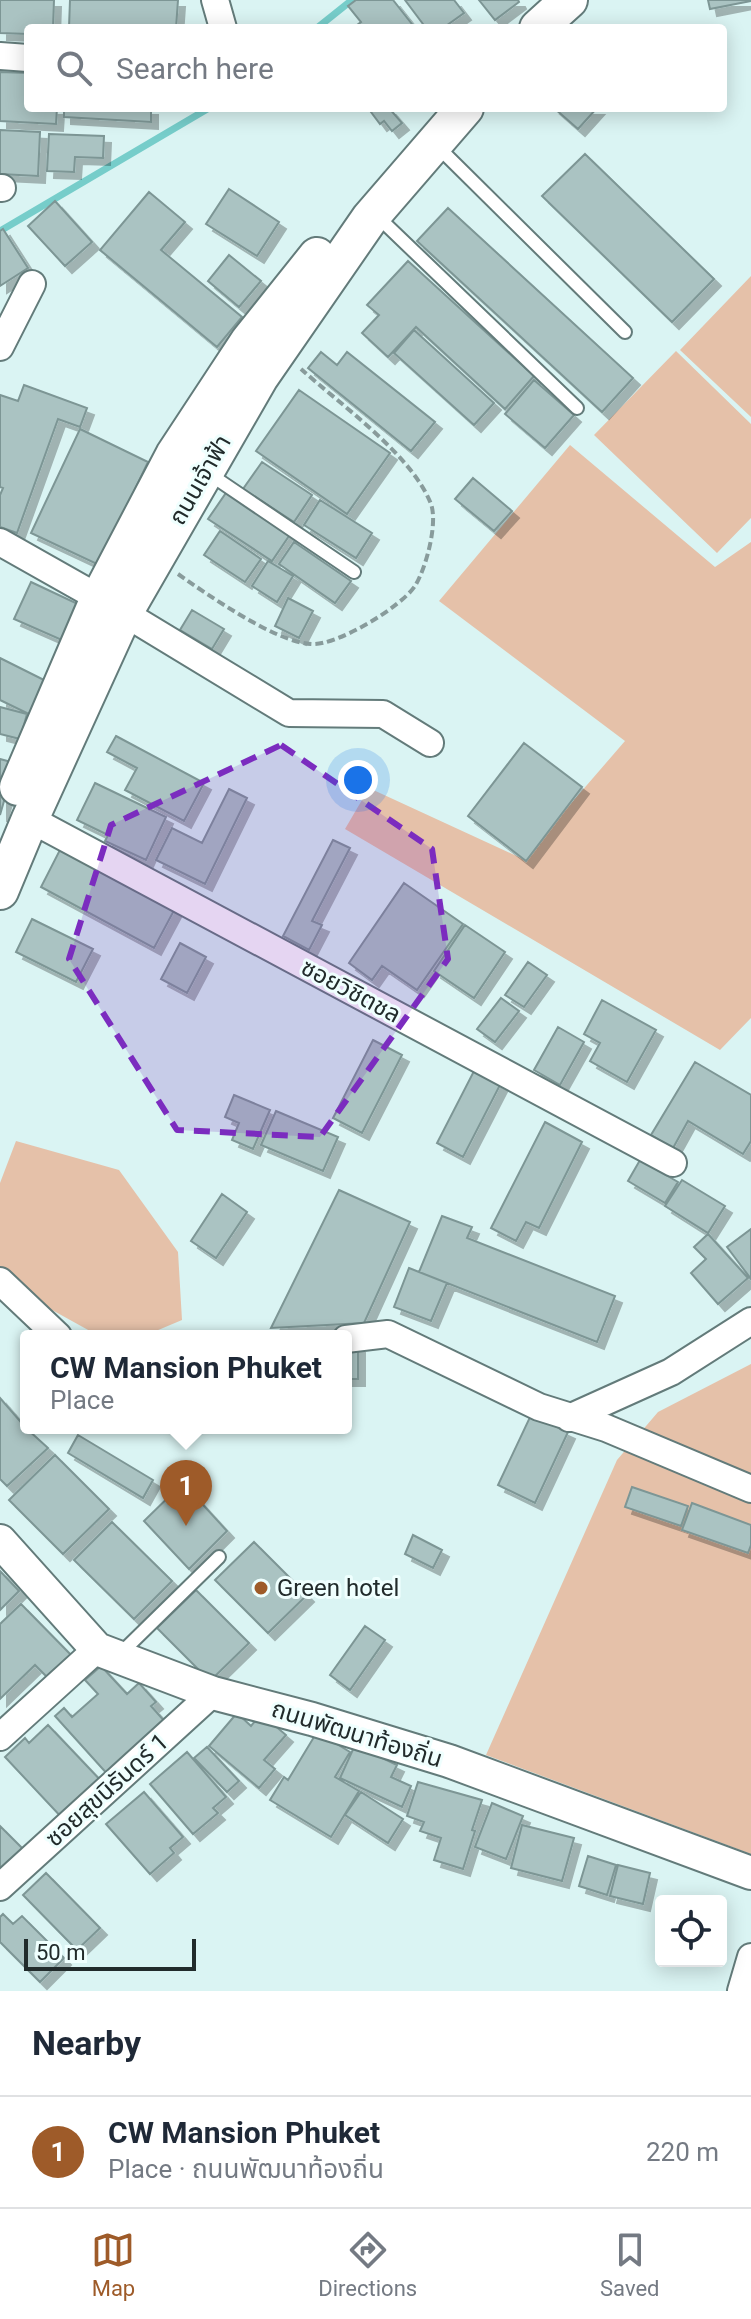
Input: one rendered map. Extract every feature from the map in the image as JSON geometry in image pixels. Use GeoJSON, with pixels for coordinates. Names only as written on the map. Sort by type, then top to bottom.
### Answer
{"type":"FeatureCollection","features":[{"type":"Feature","properties":{"kind":"main road"},"geometry":{"type":"LineString","coordinates":[[515,24],[540,0]]}},
{"type":"Feature","properties":{"kind":"main road"},"geometry":{"type":"LineString","coordinates":[[542,24],[569,0]]}},
{"type":"Feature","properties":{"kind":"main road","name":"ถนนเจ้าฟ้า"},"geometry":{"type":"LineString","coordinates":[[0,891],[15,824],[174,455],[249,341],[435,112]]}},
{"type":"Feature","properties":{"kind":"main road","name":"ถนนเจ้าฟ้า"},"geometry":{"type":"LineString","coordinates":[[111,605],[205,471],[260,377],[374,213],[462,112]]}},
{"type":"Feature","properties":{"kind":"street"},"geometry":{"type":"LineString","coordinates":[[215,0],[222,24]]}},
{"type":"Feature","properties":{"kind":"street"},"geometry":{"type":"LineString","coordinates":[[0,56],[24,58]]}},
{"type":"Feature","properties":{"kind":"street"},"geometry":{"type":"LineString","coordinates":[[0,347],[32,284]]}},
{"type":"Feature","properties":{"kind":"street"},"geometry":{"type":"LineString","coordinates":[[0,542],[289,713],[383,714],[430,743]]}},
{"type":"Feature","properties":{"kind":"street","name":"ซอยวิชิตชล"},"geometry":{"type":"LineString","coordinates":[[15,824],[673,1163]]}},
{"type":"Feature","properties":{"kind":"street"},"geometry":{"type":"LineString","coordinates":[[0,1281],[52,1330]]}},
{"type":"Feature","properties":{"kind":"street"},"geometry":{"type":"LineString","coordinates":[[569,1418],[671,1372],[751,1321]]}},
{"type":"Feature","properties":{"kind":"street"},"geometry":{"type":"LineString","coordinates":[[352,1338],[388,1334],[539,1407],[606,1428],[751,1489]]}},
{"type":"Feature","properties":{"kind":"street","name":"ถนนพัฒนาท้องถิ่น"},"geometry":{"type":"LineString","coordinates":[[0,1541],[108,1653],[213,1693],[312,1719],[449,1761],[751,1873]]}},
{"type":"Feature","properties":{"kind":"street"},"geometry":{"type":"LineString","coordinates":[[0,1737],[108,1653]]}},
{"type":"Feature","properties":{"kind":"street","name":"ซอยสุขนิรันดร์ 1"},"geometry":{"type":"LineString","coordinates":[[0,1887],[213,1693]]}},
{"type":"Feature","properties":{"kind":"street"},"geometry":{"type":"LineString","coordinates":[[741,1991],[751,1957]]}},
{"type":"Feature","properties":{"kind":"lane"},"geometry":{"type":"LineString","coordinates":[[435,143],[625,332]]}},
{"type":"Feature","properties":{"kind":"lane"},"geometry":{"type":"LineString","coordinates":[[374,213],[577,408]]}},
{"type":"Feature","properties":{"kind":"lane"},"geometry":{"type":"LineString","coordinates":[[205,471],[354,572]]}},
{"type":"Feature","properties":{"kind":"lane"},"geometry":{"type":"LineString","coordinates":[[108,1653],[219,1557]]}},
{"type":"Feature","properties":{"kind":"highlighted area"},"geometry":{"type":"Polygon","coordinates":[[[281,745],[432,849],[448,959],[320,1137],[177,1130],[69,959],[111,825],[281,745]]]}},
{"type":"Feature","properties":{"kind":"shaded area"},"geometry":{"type":"Polygon","coordinates":[[[751,276],[751,417],[680,350],[751,276]]]}},
{"type":"Feature","properties":{"kind":"shaded area"},"geometry":{"type":"Polygon","coordinates":[[[676,351],[751,424],[751,518],[717,553],[594,435],[676,351]]]}},
{"type":"Feature","properties":{"kind":"shaded area"},"geometry":{"type":"Polygon","coordinates":[[[570,445],[715,567],[751,542],[751,1018],[720,1050],[345,829],[369,788],[523,859],[625,741],[439,601],[570,445]]]}},
{"type":"Feature","properties":{"kind":"shaded area"},"geometry":{"type":"Polygon","coordinates":[[[16,1141],[119,1170],[178,1252],[182,1320],[158,1330],[88,1330],[34,1300],[0,1266],[0,1183],[16,1141]]]}},
{"type":"Feature","properties":{"kind":"shaded area"},"geometry":{"type":"Polygon","coordinates":[[[751,1364],[751,1854],[486,1755],[617,1460],[658,1412],[751,1364]]]}},
{"type":"Feature","properties":{"kind":"building"},"geometry":{"type":"Polygon","coordinates":[[[0,0],[54,0],[53,24],[24,24],[24,34],[0,33],[0,0]]]}},
{"type":"Feature","properties":{"kind":"building"},"geometry":{"type":"Polygon","coordinates":[[[70,0],[178,0],[176,24],[69,24],[70,0]]]}},
{"type":"Feature","properties":{"kind":"building"},"geometry":{"type":"Polygon","coordinates":[[[356,0],[393,0],[412,24],[358,24],[361,22],[348,6],[356,0]]]}},
{"type":"Feature","properties":{"kind":"building"},"geometry":{"type":"Polygon","coordinates":[[[405,0],[454,0],[464,13],[449,24],[423,24],[405,0]]]}},
{"type":"Feature","properties":{"kind":"building"},"geometry":{"type":"Polygon","coordinates":[[[479,0],[518,0],[519,2],[495,20],[479,0]]]}},
{"type":"Feature","properties":{"kind":"building"},"geometry":{"type":"Polygon","coordinates":[[[708,0],[751,0],[751,1],[710,9],[708,0]]]}},
{"type":"Feature","properties":{"kind":"building"},"geometry":{"type":"Polygon","coordinates":[[[0,72],[24,73],[24,112],[57,112],[56,124],[0,121],[0,72]]]}},
{"type":"Feature","properties":{"kind":"building"},"geometry":{"type":"Polygon","coordinates":[[[64,112],[151,112],[151,122],[64,117],[64,112]]]}},
{"type":"Feature","properties":{"kind":"building"},"geometry":{"type":"Polygon","coordinates":[[[371,112],[392,112],[402,123],[392,131],[384,121],[380,124],[371,112]]]}},
{"type":"Feature","properties":{"kind":"building"},"geometry":{"type":"Polygon","coordinates":[[[559,112],[593,112],[578,129],[559,112]]]}},
{"type":"Feature","properties":{"kind":"building"},"geometry":{"type":"Polygon","coordinates":[[[0,130],[40,132],[38,176],[0,174],[0,130]]]}},
{"type":"Feature","properties":{"kind":"building"},"geometry":{"type":"Polygon","coordinates":[[[49,134],[104,136],[103,158],[75,157],[74,172],[47,171],[49,134]]]}},
{"type":"Feature","properties":{"kind":"building"},"geometry":{"type":"Polygon","coordinates":[[[585,154],[714,279],[672,322],[542,196],[585,154]]]}},
{"type":"Feature","properties":{"kind":"building"},"geometry":{"type":"Polygon","coordinates":[[[229,189],[279,222],[257,256],[206,224],[229,189]]]}},
{"type":"Feature","properties":{"kind":"building"},"geometry":{"type":"Polygon","coordinates":[[[149,192],[185,222],[161,250],[242,317],[217,347],[100,250],[149,192]]]}},
{"type":"Feature","properties":{"kind":"building"},"geometry":{"type":"Polygon","coordinates":[[[55,201],[92,242],[65,266],[28,226],[55,201]]]}},
{"type":"Feature","properties":{"kind":"building"},"geometry":{"type":"Polygon","coordinates":[[[448,208],[633,378],[602,412],[417,241],[448,208]]]}},
{"type":"Feature","properties":{"kind":"building"},"geometry":{"type":"Polygon","coordinates":[[[3,229],[28,268],[0,286],[0,231],[3,229]]]}},
{"type":"Feature","properties":{"kind":"building"},"geometry":{"type":"Polygon","coordinates":[[[229,255],[261,281],[239,307],[208,281],[229,255]]]}},
{"type":"Feature","properties":{"kind":"building"},"geometry":{"type":"Polygon","coordinates":[[[408,261],[534,376],[505,409],[416,327],[388,357],[362,333],[379,315],[367,305],[408,261]]]}},
{"type":"Feature","properties":{"kind":"building"},"geometry":{"type":"Polygon","coordinates":[[[414,330],[494,403],[474,425],[394,353],[414,330]]]}},
{"type":"Feature","properties":{"kind":"building"},"geometry":{"type":"Polygon","coordinates":[[[321,352],[337,365],[347,352],[435,422],[411,451],[308,368],[321,352]]]}},
{"type":"Feature","properties":{"kind":"building"},"geometry":{"type":"Polygon","coordinates":[[[534,380],[574,415],[545,448],[505,414],[534,380]]]}},
{"type":"Feature","properties":{"kind":"building"},"geometry":{"type":"Polygon","coordinates":[[[24,385],[87,408],[80,427],[58,419],[17,533],[0,527],[0,495],[3,488],[0,487],[0,395],[18,401],[24,385]]]}},
{"type":"Feature","properties":{"kind":"building"},"geometry":{"type":"Polygon","coordinates":[[[299,390],[390,453],[347,514],[256,451],[299,390]]]}},
{"type":"Feature","properties":{"kind":"building"},"geometry":{"type":"Polygon","coordinates":[[[80,429],[148,462],[99,565],[31,533],[80,429]]]}},
{"type":"Feature","properties":{"kind":"building"},"geometry":{"type":"Polygon","coordinates":[[[262,462],[312,495],[294,522],[243,489],[262,462]]]}},
{"type":"Feature","properties":{"kind":"building"},"geometry":{"type":"Polygon","coordinates":[[[473,478],[512,511],[494,531],[455,499],[473,478]]]}},
{"type":"Feature","properties":{"kind":"building"},"geometry":{"type":"Polygon","coordinates":[[[228,490],[291,533],[272,561],[208,519],[228,490]]]}},
{"type":"Feature","properties":{"kind":"building"},"geometry":{"type":"Polygon","coordinates":[[[320,500],[372,533],[356,558],[304,525],[320,500]]]}},
{"type":"Feature","properties":{"kind":"building"},"geometry":{"type":"Polygon","coordinates":[[[220,531],[261,559],[245,582],[204,555],[220,531]]]}},
{"type":"Feature","properties":{"kind":"building"},"geometry":{"type":"Polygon","coordinates":[[[294,542],[351,581],[335,603],[279,564],[294,542]]]}},
{"type":"Feature","properties":{"kind":"building"},"geometry":{"type":"Polygon","coordinates":[[[268,561],[293,576],[277,602],[252,586],[268,561]]]}},
{"type":"Feature","properties":{"kind":"building"},"geometry":{"type":"Polygon","coordinates":[[[31,582],[80,605],[64,641],[14,619],[31,582]]]}},
{"type":"Feature","properties":{"kind":"building"},"geometry":{"type":"Polygon","coordinates":[[[288,598],[313,611],[299,638],[275,626],[288,598]]]}},
{"type":"Feature","properties":{"kind":"building"},"geometry":{"type":"Polygon","coordinates":[[[192,610],[224,629],[212,649],[180,630],[192,610]]]}},
{"type":"Feature","properties":{"kind":"building"},"geometry":{"type":"Polygon","coordinates":[[[0,658],[52,684],[35,717],[0,700],[0,658]]]}},
{"type":"Feature","properties":{"kind":"building"},"geometry":{"type":"Polygon","coordinates":[[[0,707],[27,714],[20,739],[0,734],[0,707]]]}},
{"type":"Feature","properties":{"kind":"building"},"geometry":{"type":"Polygon","coordinates":[[[116,736],[204,783],[184,821],[125,790],[137,768],[107,752],[116,736]]]}},
{"type":"Feature","properties":{"kind":"building"},"geometry":{"type":"Polygon","coordinates":[[[524,743],[582,787],[526,861],[468,816],[524,743]]]}},
{"type":"Feature","properties":{"kind":"building"},"geometry":{"type":"Polygon","coordinates":[[[0,759],[15,763],[0,815],[0,759]]]}},
{"type":"Feature","properties":{"kind":"building"},"geometry":{"type":"Polygon","coordinates":[[[95,783],[166,817],[146,860],[105,841],[108,835],[77,820],[95,783]]]}},
{"type":"Feature","properties":{"kind":"building"},"geometry":{"type":"Polygon","coordinates":[[[229,789],[247,798],[205,884],[156,860],[172,828],[202,843],[229,789]]]}},
{"type":"Feature","properties":{"kind":"building"},"geometry":{"type":"Polygon","coordinates":[[[333,840],[350,848],[312,921],[322,925],[309,950],[283,936],[333,840]]]}},
{"type":"Feature","properties":{"kind":"building"},"geometry":{"type":"Polygon","coordinates":[[[64,842],[178,903],[154,948],[41,887],[64,842]]]}},
{"type":"Feature","properties":{"kind":"building"},"geometry":{"type":"Polygon","coordinates":[[[404,883],[463,924],[417,990],[382,966],[372,980],[349,963],[404,883]]]}},
{"type":"Feature","properties":{"kind":"building"},"geometry":{"type":"Polygon","coordinates":[[[32,919],[93,949],[76,982],[16,952],[32,919]]]}},
{"type":"Feature","properties":{"kind":"building"},"geometry":{"type":"Polygon","coordinates":[[[465,925],[505,952],[474,998],[434,971],[465,925]]]}},
{"type":"Feature","properties":{"kind":"building"},"geometry":{"type":"Polygon","coordinates":[[[180,943],[206,957],[187,993],[161,979],[180,943]]]}},
{"type":"Feature","properties":{"kind":"building"},"geometry":{"type":"Polygon","coordinates":[[[528,962],[547,975],[524,1007],[505,995],[528,962]]]}},
{"type":"Feature","properties":{"kind":"building"},"geometry":{"type":"Polygon","coordinates":[[[501,998],[519,1011],[495,1042],[477,1029],[501,998]]]}},
{"type":"Feature","properties":{"kind":"building"},"geometry":{"type":"Polygon","coordinates":[[[602,1000],[656,1030],[627,1082],[590,1061],[600,1043],[584,1034],[602,1000]]]}},
{"type":"Feature","properties":{"kind":"building"},"geometry":{"type":"Polygon","coordinates":[[[558,1027],[584,1042],[560,1085],[534,1070],[558,1027]]]}},
{"type":"Feature","properties":{"kind":"building"},"geometry":{"type":"Polygon","coordinates":[[[373,1040],[402,1055],[362,1133],[333,1118],[373,1040]]]}},
{"type":"Feature","properties":{"kind":"building"},"geometry":{"type":"Polygon","coordinates":[[[695,1062],[751,1095],[751,1141],[743,1154],[688,1121],[673,1148],[651,1135],[695,1062]]]}},
{"type":"Feature","properties":{"kind":"building"},"geometry":{"type":"Polygon","coordinates":[[[474,1071],[500,1085],[463,1157],[437,1143],[474,1071]]]}},
{"type":"Feature","properties":{"kind":"building"},"geometry":{"type":"Polygon","coordinates":[[[234,1095],[270,1110],[253,1149],[232,1140],[239,1123],[225,1117],[234,1095]]]}},
{"type":"Feature","properties":{"kind":"building"},"geometry":{"type":"Polygon","coordinates":[[[276,1111],[338,1137],[323,1171],[261,1145],[276,1111]]]}},
{"type":"Feature","properties":{"kind":"building"},"geometry":{"type":"Polygon","coordinates":[[[545,1122],[582,1142],[539,1228],[526,1222],[516,1241],[491,1228],[545,1122]]]}},
{"type":"Feature","properties":{"kind":"building"},"geometry":{"type":"Polygon","coordinates":[[[640,1160],[678,1182],[665,1203],[628,1181],[640,1160]]]}},
{"type":"Feature","properties":{"kind":"building"},"geometry":{"type":"Polygon","coordinates":[[[682,1180],[725,1206],[708,1233],[665,1206],[682,1180]]]}},
{"type":"Feature","properties":{"kind":"building"},"geometry":{"type":"Polygon","coordinates":[[[339,1190],[410,1222],[364,1323],[271,1328],[339,1190]]]}},
{"type":"Feature","properties":{"kind":"building"},"geometry":{"type":"Polygon","coordinates":[[[222,1194],[247,1212],[216,1258],[191,1241],[222,1194]]]}},
{"type":"Feature","properties":{"kind":"building"},"geometry":{"type":"Polygon","coordinates":[[[442,1216],[472,1227],[467,1238],[615,1296],[597,1342],[419,1272],[442,1216]]]}},
{"type":"Feature","properties":{"kind":"building"},"geometry":{"type":"Polygon","coordinates":[[[751,1229],[751,1279],[727,1247],[751,1229]]]}},
{"type":"Feature","properties":{"kind":"building"},"geometry":{"type":"Polygon","coordinates":[[[708,1234],[748,1278],[718,1304],[691,1273],[706,1259],[694,1247],[708,1234]]]}},
{"type":"Feature","properties":{"kind":"building"},"geometry":{"type":"Polygon","coordinates":[[[409,1268],[447,1283],[431,1321],[394,1307],[409,1268]]]}},
{"type":"Feature","properties":{"kind":"building"},"geometry":{"type":"Polygon","coordinates":[[[352,1346],[358,1346],[358,1379],[352,1379],[352,1346]]]}},
{"type":"Feature","properties":{"kind":"building"},"geometry":{"type":"Polygon","coordinates":[[[0,1398],[20,1421],[20,1434],[33,1434],[48,1448],[7,1486],[0,1479],[0,1398]]]}},
{"type":"Feature","properties":{"kind":"building"},"geometry":{"type":"Polygon","coordinates":[[[531,1415],[568,1432],[535,1503],[498,1485],[531,1415]]]}},
{"type":"Feature","properties":{"kind":"building"},"geometry":{"type":"Polygon","coordinates":[[[78,1435],[153,1480],[143,1498],[68,1453],[78,1435]]]}},
{"type":"Feature","properties":{"kind":"building"},"geometry":{"type":"Polygon","coordinates":[[[55,1455],[109,1509],[63,1554],[9,1500],[55,1455]]]}},
{"type":"Feature","properties":{"kind":"building"},"geometry":{"type":"Polygon","coordinates":[[[183,1483],[227,1531],[189,1569],[144,1521],[183,1483]]]}},
{"type":"Feature","properties":{"kind":"building"},"geometry":{"type":"Polygon","coordinates":[[[632,1487],[688,1506],[681,1526],[625,1507],[632,1487]]]}},
{"type":"Feature","properties":{"kind":"building"},"geometry":{"type":"Polygon","coordinates":[[[692,1503],[751,1525],[748,1553],[682,1530],[692,1503]]]}},
{"type":"Feature","properties":{"kind":"building"},"geometry":{"type":"Polygon","coordinates":[[[112,1522],[172,1581],[134,1619],[74,1560],[112,1522]]]}},
{"type":"Feature","properties":{"kind":"building"},"geometry":{"type":"Polygon","coordinates":[[[413,1535],[442,1550],[433,1568],[405,1554],[413,1535]]]}},
{"type":"Feature","properties":{"kind":"building","name":"Green hotel"},"geometry":{"type":"Polygon","coordinates":[[[254,1542],[307,1595],[268,1633],[215,1580],[254,1542]]]}},
{"type":"Feature","properties":{"kind":"building"},"geometry":{"type":"Polygon","coordinates":[[[0,1571],[19,1591],[0,1610],[0,1571]]]}},
{"type":"Feature","properties":{"kind":"building"},"geometry":{"type":"Polygon","coordinates":[[[196,1590],[249,1643],[210,1681],[157,1628],[196,1590]]]}},
{"type":"Feature","properties":{"kind":"building"},"geometry":{"type":"Polygon","coordinates":[[[21,1604],[73,1657],[50,1680],[35,1665],[0,1699],[0,1624],[21,1604]]]}},
{"type":"Feature","properties":{"kind":"building"},"geometry":{"type":"Polygon","coordinates":[[[365,1626],[385,1640],[350,1690],[330,1675],[365,1626]]]}},
{"type":"Feature","properties":{"kind":"building"},"geometry":{"type":"Polygon","coordinates":[[[101,1666],[127,1694],[139,1683],[156,1702],[151,1706],[167,1724],[110,1777],[55,1716],[64,1708],[72,1717],[98,1694],[85,1680],[101,1666]]]}},
{"type":"Feature","properties":{"kind":"building"},"geometry":{"type":"Polygon","coordinates":[[[237,1713],[251,1726],[261,1714],[286,1735],[264,1760],[275,1769],[259,1788],[209,1746],[237,1713]]]}},
{"type":"Feature","properties":{"kind":"building"},"geometry":{"type":"Polygon","coordinates":[[[48,1725],[104,1784],[65,1821],[5,1757],[25,1738],[29,1743],[48,1725]]]}},
{"type":"Feature","properties":{"kind":"building"},"geometry":{"type":"Polygon","coordinates":[[[317,1732],[350,1752],[335,1777],[359,1791],[331,1837],[270,1800],[284,1777],[288,1780],[317,1732]]]}},
{"type":"Feature","properties":{"kind":"building"},"geometry":{"type":"Polygon","coordinates":[[[355,1745],[397,1765],[391,1777],[411,1786],[402,1807],[340,1778],[355,1745]]]}},
{"type":"Feature","properties":{"kind":"building"},"geometry":{"type":"Polygon","coordinates":[[[207,1747],[239,1781],[227,1792],[194,1758],[207,1747]]]}},
{"type":"Feature","properties":{"kind":"building"},"geometry":{"type":"Polygon","coordinates":[[[187,1752],[226,1797],[213,1808],[218,1813],[193,1834],[150,1784],[187,1752]]]}},
{"type":"Feature","properties":{"kind":"building"},"geometry":{"type":"Polygon","coordinates":[[[418,1782],[482,1800],[463,1869],[434,1860],[441,1838],[420,1831],[424,1822],[407,1816],[418,1782]]]}},
{"type":"Feature","properties":{"kind":"building"},"geometry":{"type":"Polygon","coordinates":[[[144,1792],[183,1837],[170,1848],[174,1853],[150,1874],[106,1824],[144,1792]]]}},
{"type":"Feature","properties":{"kind":"building"},"geometry":{"type":"Polygon","coordinates":[[[361,1792],[403,1819],[388,1843],[345,1815],[361,1792]]]}},
{"type":"Feature","properties":{"kind":"building"},"geometry":{"type":"Polygon","coordinates":[[[492,1803],[523,1816],[506,1859],[475,1847],[492,1803]]]}},
{"type":"Feature","properties":{"kind":"building"},"geometry":{"type":"Polygon","coordinates":[[[522,1825],[574,1838],[562,1881],[511,1868],[522,1825]]]}},
{"type":"Feature","properties":{"kind":"building"},"geometry":{"type":"Polygon","coordinates":[[[0,1826],[29,1855],[0,1884],[0,1826]]]}},
{"type":"Feature","properties":{"kind":"building"},"geometry":{"type":"Polygon","coordinates":[[[588,1856],[616,1865],[607,1895],[579,1886],[588,1856]]]}},
{"type":"Feature","properties":{"kind":"building"},"geometry":{"type":"Polygon","coordinates":[[[618,1865],[650,1873],[643,1904],[610,1896],[618,1865]]]}},
{"type":"Feature","properties":{"kind":"building"},"geometry":{"type":"Polygon","coordinates":[[[46,1873],[100,1928],[77,1950],[23,1895],[46,1873]]]}},
{"type":"Feature","properties":{"kind":"building"},"geometry":{"type":"Polygon","coordinates":[[[3,1914],[13,1924],[22,1916],[64,1958],[40,1982],[0,1942],[0,1917],[3,1914]]]}},
{"type":"Feature","properties":{"kind":"waterway"},"geometry":{"type":"LineString","coordinates":[[322,24],[352,0]]}},
{"type":"Feature","properties":{"kind":"waterway"},"geometry":{"type":"LineString","coordinates":[[0,231],[202,112]]}},
{"type":"Feature","properties":{"kind":"place","name":"CW Mansion Phuket"},"geometry":{"type":"Point","coordinates":[186,1526]}},
{"type":"Feature","properties":{"kind":"place","name":"Green hotel"},"geometry":{"type":"Point","coordinates":[261,1588]}}]}
